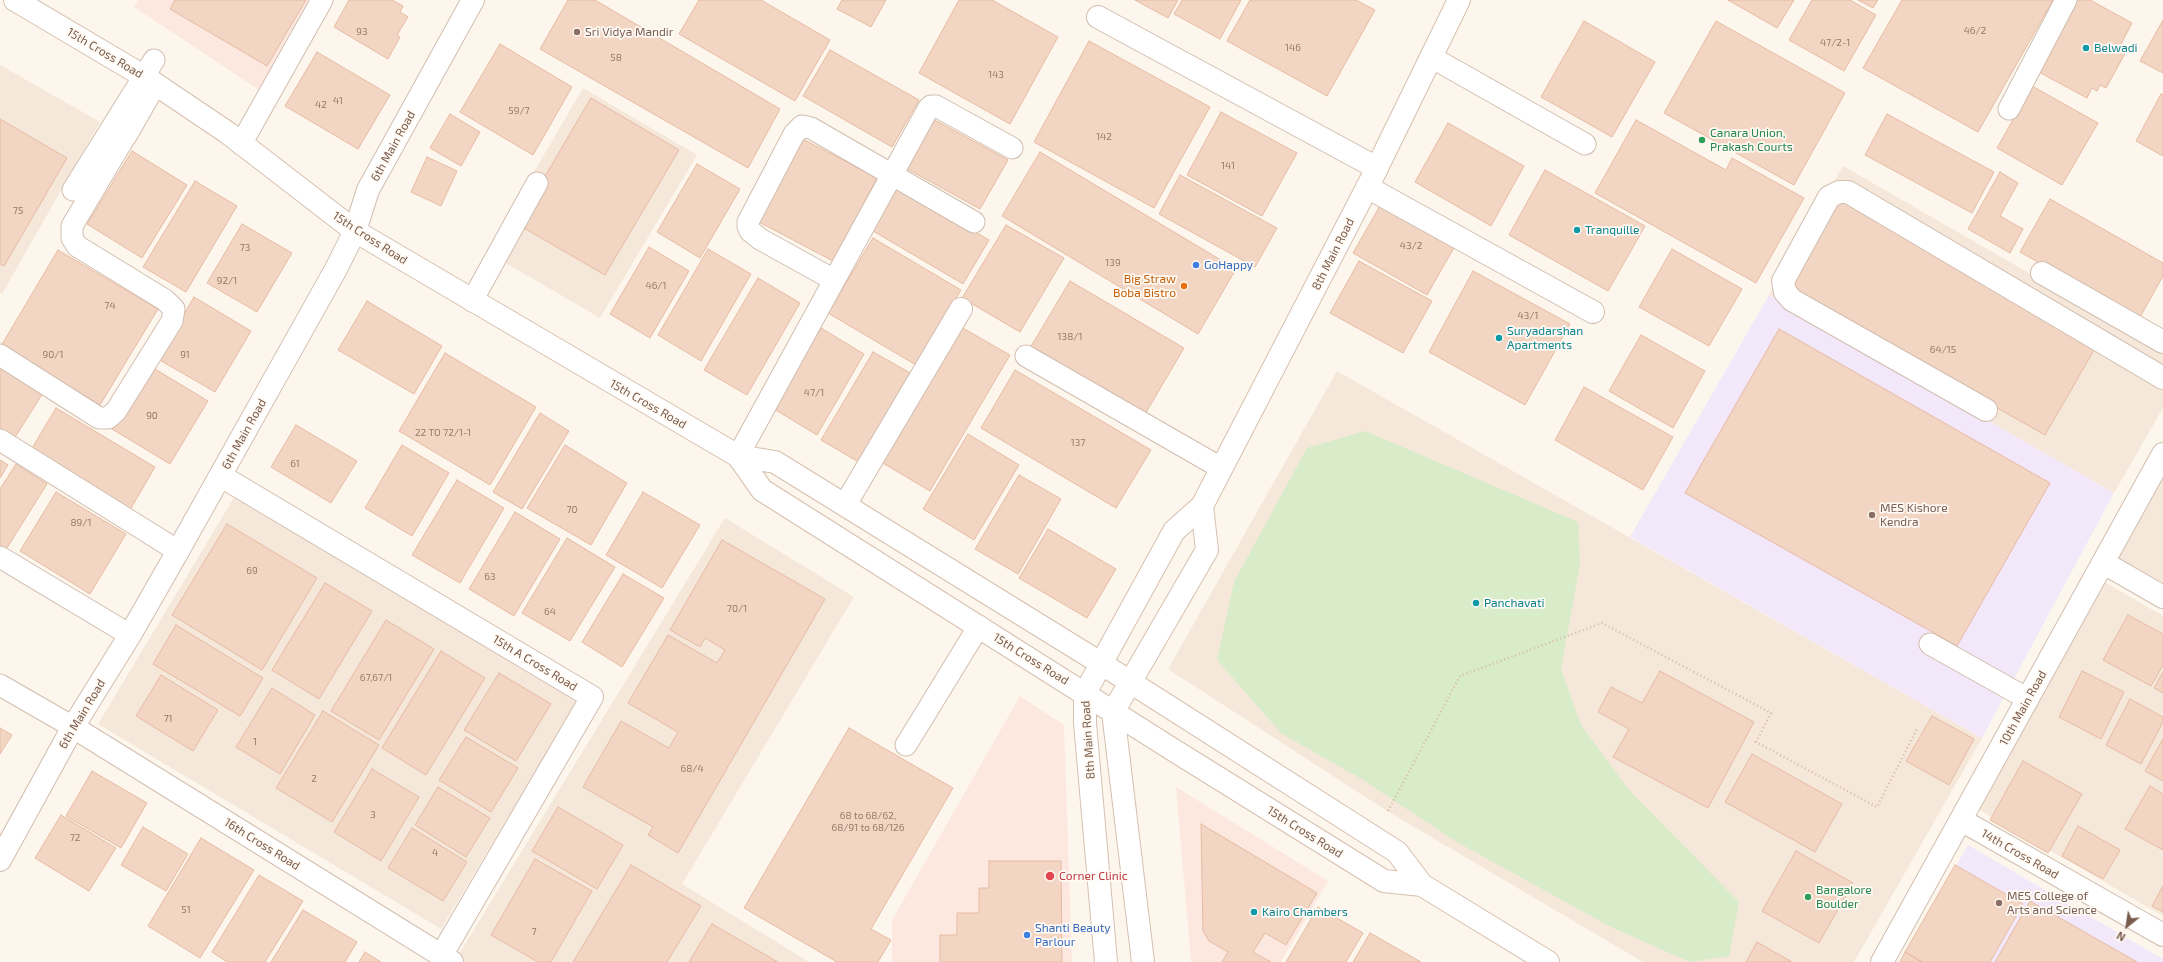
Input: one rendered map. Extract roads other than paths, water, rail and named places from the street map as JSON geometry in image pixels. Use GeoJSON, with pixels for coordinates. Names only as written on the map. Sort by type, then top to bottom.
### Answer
{"type":"FeatureCollection","features":[{"type":"Feature","properties":{"kind":"street","name":"15th Cross Road"},"geometry":{"type":"LineString","coordinates":[[15,0],[151,73],[354,231],[738,456],[775,462],[1102,664],[1397,852],[1422,885],[1535,959]]}},
{"type":"Feature","properties":{"kind":"street","name":"6th Main Road"},"geometry":{"type":"LineString","coordinates":[[0,860],[73,727],[130,635],[221,476],[336,269],[354,231],[368,190],[473,0]]}},
{"type":"Feature","properties":{"kind":"street","name":"8th Main Road"},"geometry":{"type":"LineString","coordinates":[[1106,962],[1085,723],[1085,693],[1174,531],[1202,506],[1372,178],[1459,0]]}},
{"type":"Feature","properties":{"kind":"street"},"geometry":{"type":"LineString","coordinates":[[1098,17],[1372,178],[1593,312]]}},
{"type":"Feature","properties":{"kind":"street"},"geometry":{"type":"LineString","coordinates":[[126,135],[151,73]]}},
{"type":"Feature","properties":{"kind":"street"},"geometry":{"type":"LineString","coordinates":[[1986,410],[1792,300],[1785,292],[1783,281],[1829,197],[1839,192],[1848,192],[2163,378]]}},
{"type":"Feature","properties":{"kind":"street"},"geometry":{"type":"LineString","coordinates":[[2042,273],[2160,334]]}},
{"type":"Feature","properties":{"kind":"street"},"geometry":{"type":"LineString","coordinates":[[845,505],[961,309]]}},
{"type":"Feature","properties":{"kind":"street","name":"10th Main Road"},"geometry":{"type":"LineString","coordinates":[[1882,962],[2163,454]]}},
{"type":"Feature","properties":{"kind":"street","name":"15th Cross Road"},"geometry":{"type":"LineString","coordinates":[[738,456],[762,490],[1113,712],[1384,881],[1422,885]]}},
{"type":"Feature","properties":{"kind":"street","name":"15th A Cross Road"},"geometry":{"type":"LineString","coordinates":[[221,476],[592,696],[446,959]]}},
{"type":"Feature","properties":{"kind":"street"},"geometry":{"type":"LineString","coordinates":[[1143,962],[1113,712],[1207,550],[1202,506]]}},
{"type":"Feature","properties":{"kind":"street"},"geometry":{"type":"LineString","coordinates":[[2104,563],[2163,597]]}},
{"type":"Feature","properties":{"kind":"street","name":"16th Cross Road"},"geometry":{"type":"LineString","coordinates":[[73,727],[446,959]]}},
{"type":"Feature","properties":{"kind":"street","name":"14th Cross Road"},"geometry":{"type":"LineString","coordinates":[[1961,820],[2163,935]]}},
{"type":"Feature","properties":{"kind":"lane"},"geometry":{"type":"LineString","coordinates":[[241,144],[322,0]]}},
{"type":"Feature","properties":{"kind":"lane"},"geometry":{"type":"LineString","coordinates":[[2009,109],[2066,0]]}},
{"type":"Feature","properties":{"kind":"lane"},"geometry":{"type":"LineString","coordinates":[[1431,57],[1584,144]]}},
{"type":"Feature","properties":{"kind":"lane"},"geometry":{"type":"LineString","coordinates":[[73,190],[151,73]]}},
{"type":"Feature","properties":{"kind":"lane"},"geometry":{"type":"LineString","coordinates":[[738,456],[892,175],[932,106],[936,106],[1012,148]]}},
{"type":"Feature","properties":{"kind":"lane"},"geometry":{"type":"LineString","coordinates":[[834,280],[760,239],[750,231],[748,226],[748,222],[794,134],[802,126],[807,126],[974,222]]}},
{"type":"Feature","properties":{"kind":"lane"},"geometry":{"type":"LineString","coordinates":[[0,355],[99,418],[108,418],[116,411],[172,321],[174,309],[165,300],[77,246],[72,238],[72,226],[126,135]]}},
{"type":"Feature","properties":{"kind":"lane"},"geometry":{"type":"LineString","coordinates":[[472,300],[536,183]]}},
{"type":"Feature","properties":{"kind":"lane"},"geometry":{"type":"LineString","coordinates":[[1026,356],[1221,468]]}},
{"type":"Feature","properties":{"kind":"lane"},"geometry":{"type":"LineString","coordinates":[[0,440],[178,551]]}},
{"type":"Feature","properties":{"kind":"lane"},"geometry":{"type":"LineString","coordinates":[[0,557],[130,635]]}},
{"type":"Feature","properties":{"kind":"lane"},"geometry":{"type":"LineString","coordinates":[[906,745],[979,626]]}},
{"type":"Feature","properties":{"kind":"lane"},"geometry":{"type":"LineString","coordinates":[[1930,644],[2028,699]]}},
{"type":"Feature","properties":{"kind":"lane"},"geometry":{"type":"LineString","coordinates":[[0,685],[73,727]]}},
{"type":"Feature","properties":{"kind":"place","name":"Sri Vidya Mandir"},"geometry":{"type":"Point","coordinates":[577,32]}},
{"type":"Feature","properties":{"kind":"place","name":"Belwadi"},"geometry":{"type":"Point","coordinates":[2086,48]}},
{"type":"Feature","properties":{"kind":"place","name":"Canara Union, Prakash Courts"},"geometry":{"type":"Point","coordinates":[1702,140]}},
{"type":"Feature","properties":{"kind":"place","name":"Tranquille"},"geometry":{"type":"Point","coordinates":[1577,230]}},
{"type":"Feature","properties":{"kind":"place","name":"GoHappy"},"geometry":{"type":"Point","coordinates":[1196,265]}},
{"type":"Feature","properties":{"kind":"place","name":"Big Straw Boba Bistro"},"geometry":{"type":"Point","coordinates":[1184,286]}},
{"type":"Feature","properties":{"kind":"place","name":"Suryadarshan Apartments"},"geometry":{"type":"Point","coordinates":[1499,338]}},
{"type":"Feature","properties":{"kind":"place","name":"MES Kishore Kendra"},"geometry":{"type":"Point","coordinates":[1872,515]}},
{"type":"Feature","properties":{"kind":"place","name":"Panchavati"},"geometry":{"type":"Point","coordinates":[1476,603]}},
{"type":"Feature","properties":{"kind":"place","name":"Corner Clinic"},"geometry":{"type":"Point","coordinates":[1050,876]}},
{"type":"Feature","properties":{"kind":"place","name":"Bangalore Boulder"},"geometry":{"type":"Point","coordinates":[1808,897]}},
{"type":"Feature","properties":{"kind":"place","name":"MES College of Arts and Science"},"geometry":{"type":"Point","coordinates":[1999,903]}},
{"type":"Feature","properties":{"kind":"place","name":"Kairo Chambers"},"geometry":{"type":"Point","coordinates":[1254,912]}},
{"type":"Feature","properties":{"kind":"place","name":"Shanti Beauty Parlour"},"geometry":{"type":"Point","coordinates":[1027,935]}}]}
